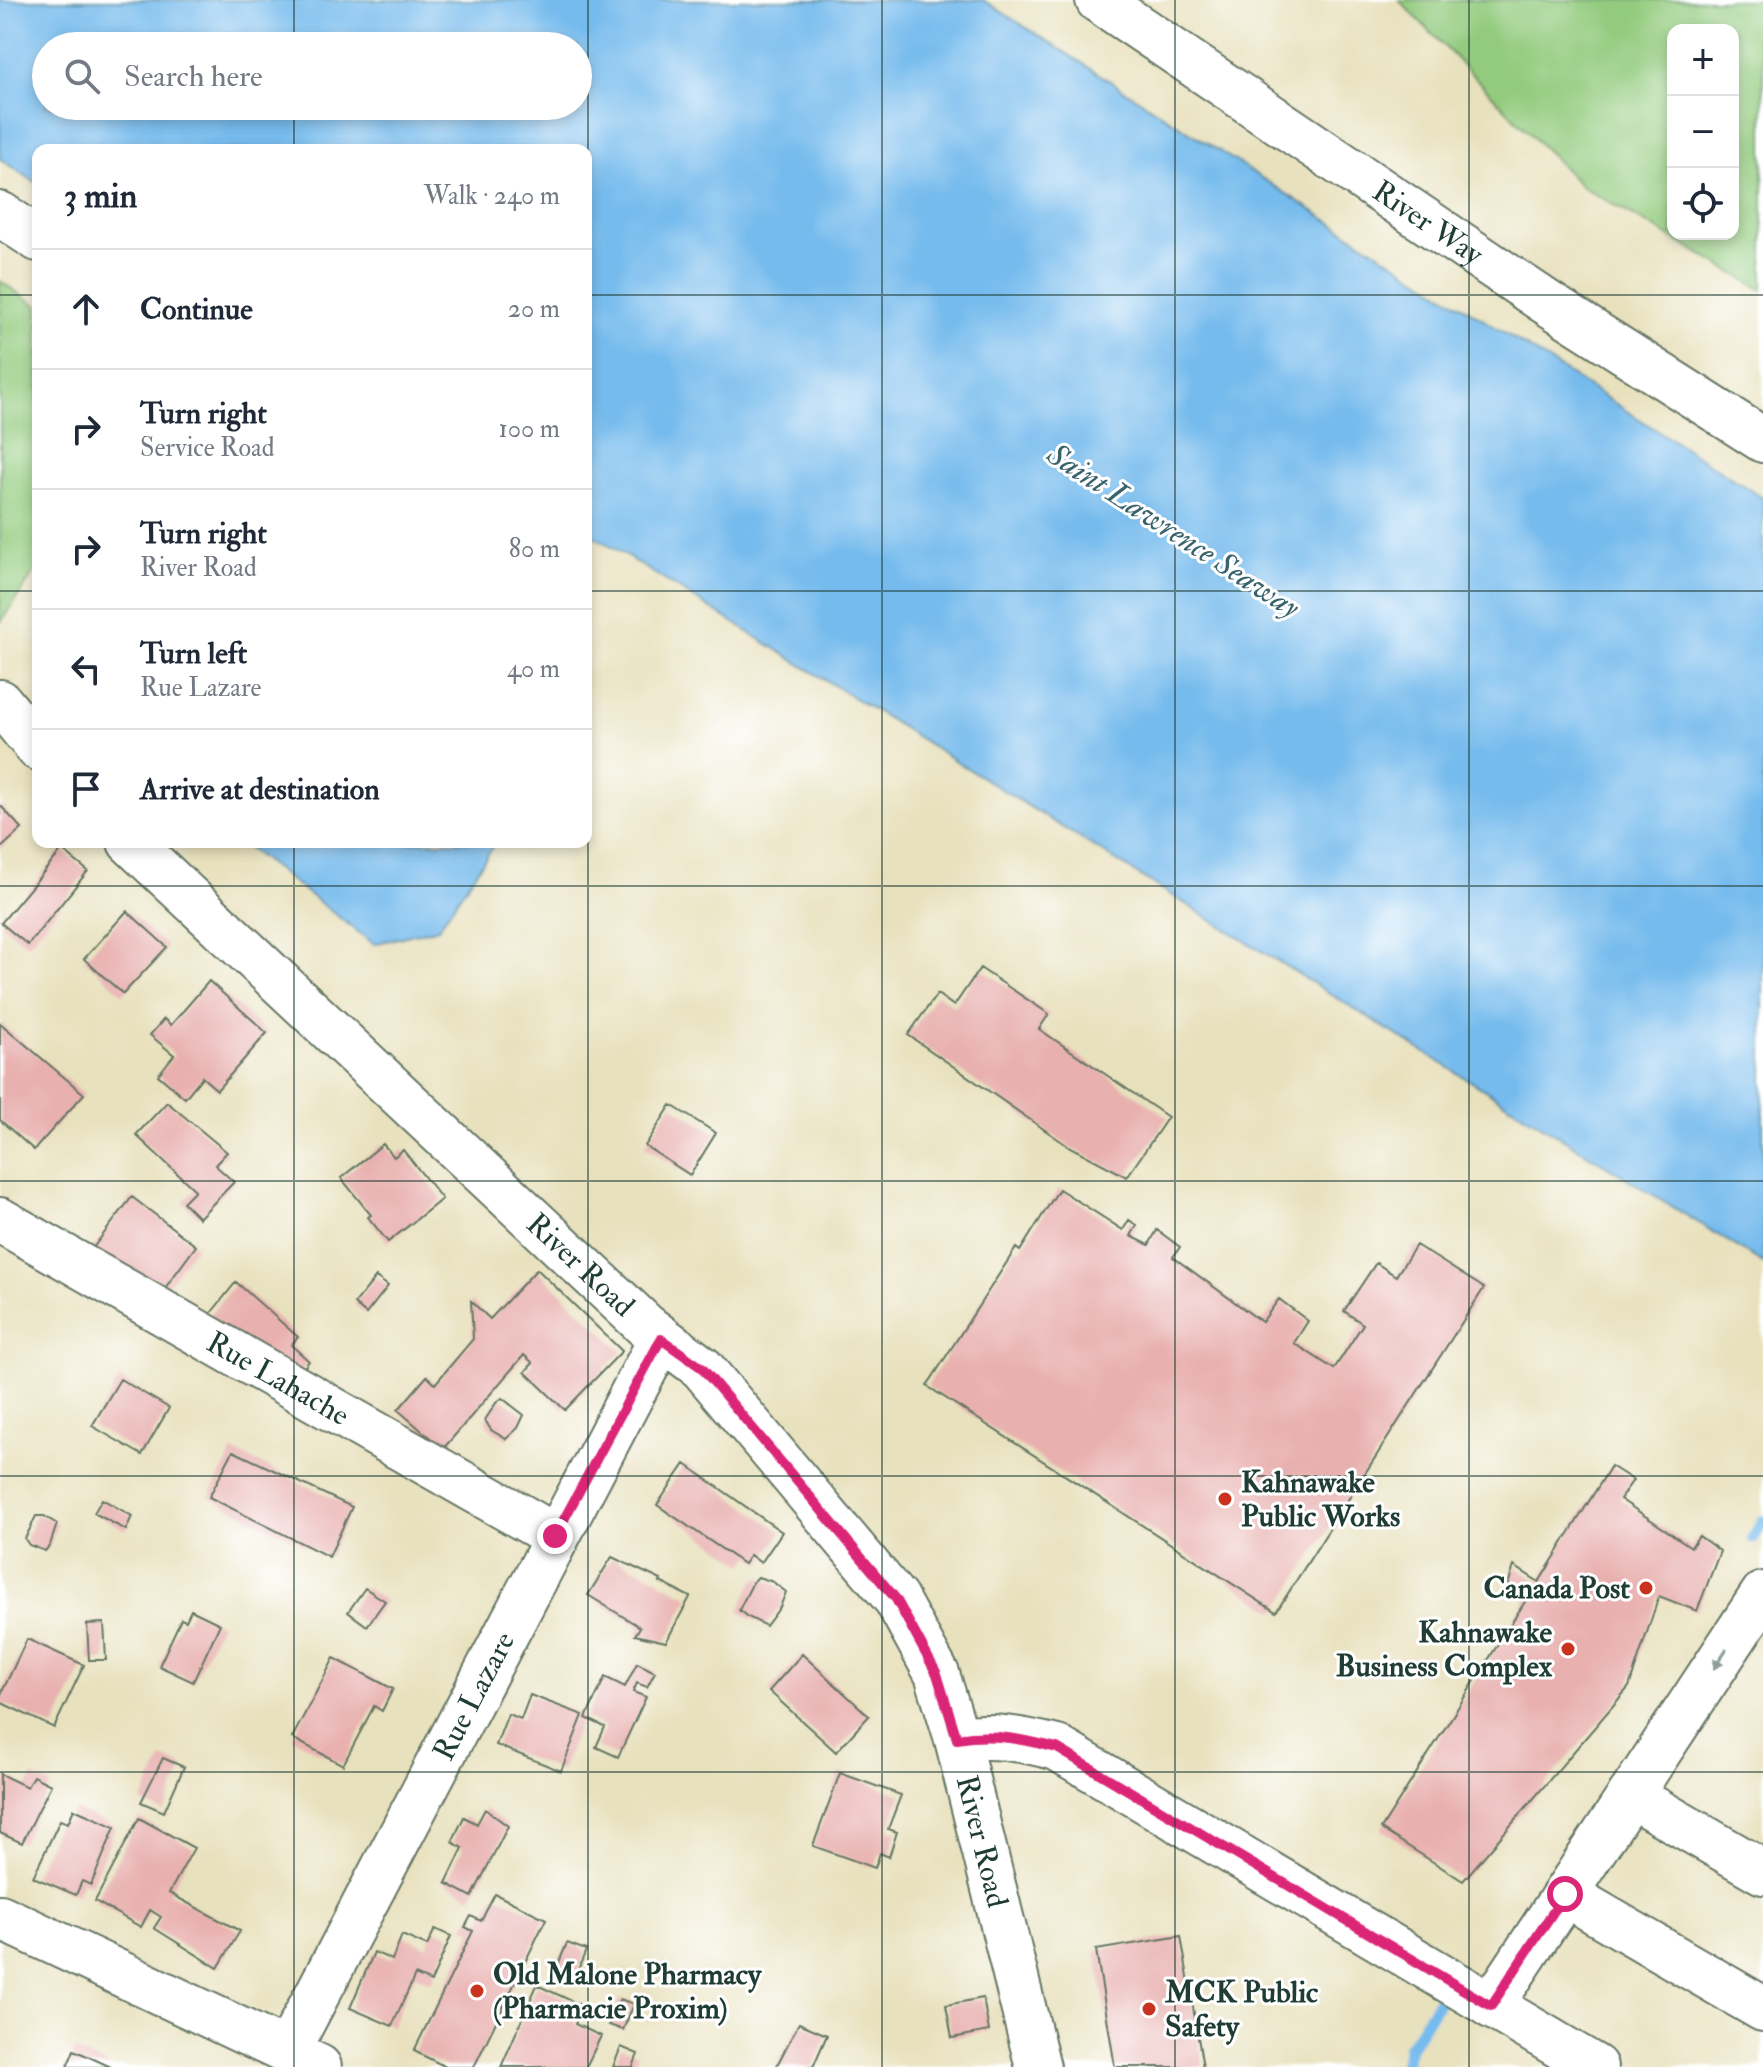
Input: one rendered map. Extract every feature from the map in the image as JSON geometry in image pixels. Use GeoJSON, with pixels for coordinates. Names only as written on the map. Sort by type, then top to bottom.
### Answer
{"type":"FeatureCollection","features":[{"type":"Feature","properties":{"kind":"street","name":"River Way"},"geometry":{"type":"LineString","coordinates":[[1098,0],[1546,302],[1763,440]]}},
{"type":"Feature","properties":{"kind":"street"},"geometry":{"type":"LineString","coordinates":[[0,214],[32,235]]}},
{"type":"Feature","properties":{"kind":"street"},"geometry":{"type":"LineString","coordinates":[[0,702],[32,741]]}},
{"type":"Feature","properties":{"kind":"street","name":"River Road"},"geometry":{"type":"LineString","coordinates":[[136,848],[661,1339],[702,1368],[896,1599],[937,1674],[957,1739],[1038,2067]]}},
{"type":"Feature","properties":{"kind":"street","name":"Rue Lahache"},"geometry":{"type":"LineString","coordinates":[[0,1220],[555,1536]]}},
{"type":"Feature","properties":{"kind":"street","name":"Rue Lazare"},"geometry":{"type":"LineString","coordinates":[[303,2059],[555,1536],[661,1339]]}},
{"type":"Feature","properties":{"kind":"street"},"geometry":{"type":"LineString","coordinates":[[1491,2006],[1763,1594]]}},
{"type":"Feature","properties":{"kind":"street"},"geometry":{"type":"LineString","coordinates":[[957,1739],[981,1735],[1014,1737],[1057,1748],[1491,2006],[1571,2061]]}},
{"type":"Feature","properties":{"kind":"street"},"geometry":{"type":"LineString","coordinates":[[1630,1795],[1763,1872]]}},
{"type":"Feature","properties":{"kind":"street"},"geometry":{"type":"LineString","coordinates":[[1565,1894],[1763,2009]]}},
{"type":"Feature","properties":{"kind":"street"},"geometry":{"type":"LineString","coordinates":[[0,1917],[303,2059]]}},
{"type":"Feature","properties":{"kind":"green space"},"geometry":{"type":"Polygon","coordinates":[[[1399,0],[1763,0],[1763,290],[1676,240],[1739,240],[1739,24],[1667,24],[1667,235],[1581,186],[1399,0]]]}},
{"type":"Feature","properties":{"kind":"green space"},"geometry":{"type":"Polygon","coordinates":[[[0,281],[32,302],[32,576],[0,623],[0,281]]]}},
{"type":"Feature","properties":{"kind":"water","name":"Saint Lawrence Seaway"},"geometry":{"type":"Polygon","coordinates":[[[0,0],[983,0],[1763,498],[1763,1263],[592,535],[592,144],[32,144],[32,180],[0,159],[0,0]]]}},
{"type":"Feature","properties":{"kind":"water"},"geometry":{"type":"Polygon","coordinates":[[[248,848],[492,848],[438,928],[374,944],[248,848]]]}},
{"type":"Feature","properties":{"kind":"building"},"geometry":{"type":"Polygon","coordinates":[[[0,805],[22,829],[0,849],[0,805]]]}},
{"type":"Feature","properties":{"kind":"building"},"geometry":{"type":"Polygon","coordinates":[[[62,850],[88,871],[28,945],[1,923],[62,850]]]}},
{"type":"Feature","properties":{"kind":"building"},"geometry":{"type":"Polygon","coordinates":[[[127,911],[167,947],[123,994],[84,959],[127,911]]]}},
{"type":"Feature","properties":{"kind":"building"},"geometry":{"type":"Polygon","coordinates":[[[980,968],[1049,1014],[1039,1029],[1168,1117],[1127,1177],[1068,1146],[908,1035],[937,994],[954,1006],[980,968]]]}},
{"type":"Feature","properties":{"kind":"building"},"geometry":{"type":"Polygon","coordinates":[[[209,981],[267,1033],[217,1090],[202,1077],[185,1098],[158,1075],[174,1055],[150,1035],[164,1019],[171,1025],[209,981]]]}},
{"type":"Feature","properties":{"kind":"building"},"geometry":{"type":"Polygon","coordinates":[[[0,1023],[84,1094],[34,1150],[0,1120],[0,1023]]]}},
{"type":"Feature","properties":{"kind":"building"},"geometry":{"type":"Polygon","coordinates":[[[167,1102],[227,1152],[215,1165],[234,1182],[199,1218],[183,1202],[195,1190],[136,1135],[167,1102]]]}},
{"type":"Feature","properties":{"kind":"building"},"geometry":{"type":"Polygon","coordinates":[[[671,1105],[716,1133],[690,1175],[645,1146],[671,1105]]]}},
{"type":"Feature","properties":{"kind":"building"},"geometry":{"type":"Polygon","coordinates":[[[383,1144],[394,1157],[403,1150],[442,1199],[388,1242],[341,1178],[383,1144]]]}},
{"type":"Feature","properties":{"kind":"building","name":"Kahnawake Public Works"},"geometry":{"type":"Polygon","coordinates":[[[1059,1189],[1123,1230],[1129,1220],[1137,1225],[1131,1236],[1149,1245],[1157,1230],[1180,1247],[1173,1257],[1262,1322],[1279,1299],[1308,1321],[1294,1343],[1334,1369],[1363,1324],[1344,1311],[1376,1263],[1396,1276],[1416,1245],[1484,1288],[1276,1612],[927,1386],[1016,1248],[1020,1251],[1059,1189]]]}},
{"type":"Feature","properties":{"kind":"building"},"geometry":{"type":"Polygon","coordinates":[[[132,1197],[196,1246],[154,1303],[89,1253],[132,1197]]]}},
{"type":"Feature","properties":{"kind":"building"},"geometry":{"type":"Polygon","coordinates":[[[537,1269],[622,1351],[565,1410],[525,1372],[533,1363],[524,1355],[443,1449],[398,1410],[427,1376],[435,1384],[473,1339],[471,1301],[490,1319],[537,1269]]]}},
{"type":"Feature","properties":{"kind":"building"},"geometry":{"type":"Polygon","coordinates":[[[376,1277],[388,1286],[366,1314],[354,1304],[376,1277]]]}},
{"type":"Feature","properties":{"kind":"building"},"geometry":{"type":"Polygon","coordinates":[[[236,1282],[298,1337],[291,1345],[309,1361],[291,1384],[208,1317],[236,1282]]]}},
{"type":"Feature","properties":{"kind":"building"},"geometry":{"type":"Polygon","coordinates":[[[120,1379],[169,1408],[142,1455],[92,1426],[120,1379]]]}},
{"type":"Feature","properties":{"kind":"building"},"geometry":{"type":"Polygon","coordinates":[[[502,1398],[524,1415],[518,1428],[506,1439],[491,1430],[485,1420],[502,1398]]]}},
{"type":"Feature","properties":{"kind":"building"},"geometry":{"type":"Polygon","coordinates":[[[233,1451],[352,1507],[329,1557],[209,1497],[233,1451]]]}},
{"type":"Feature","properties":{"kind":"building"},"geometry":{"type":"Polygon","coordinates":[[[685,1464],[782,1532],[761,1563],[750,1555],[744,1564],[657,1505],[685,1464]]]}},
{"type":"Feature","properties":{"kind":"building","name":"Kahnawake Business Complex"},"geometry":{"type":"Polygon","coordinates":[[[1611,1466],[1633,1480],[1620,1499],[1691,1547],[1699,1536],[1720,1551],[1697,1611],[1659,1596],[1629,1687],[1463,1881],[1381,1829],[1526,1600],[1507,1588],[1514,1566],[1539,1582],[1611,1466]]]}},
{"type":"Feature","properties":{"kind":"building"},"geometry":{"type":"Polygon","coordinates":[[[102,1499],[132,1516],[126,1530],[94,1513],[102,1499]]]}},
{"type":"Feature","properties":{"kind":"building"},"geometry":{"type":"Polygon","coordinates":[[[36,1516],[44,1516],[57,1524],[45,1551],[29,1545],[25,1539],[36,1516]]]}},
{"type":"Feature","properties":{"kind":"building"},"geometry":{"type":"Polygon","coordinates":[[[612,1557],[690,1597],[666,1642],[635,1635],[640,1627],[588,1595],[612,1557]]]}},
{"type":"Feature","properties":{"kind":"building"},"geometry":{"type":"Polygon","coordinates":[[[758,1577],[773,1582],[786,1592],[780,1607],[766,1626],[739,1610],[758,1577]]]}},
{"type":"Feature","properties":{"kind":"building"},"geometry":{"type":"Polygon","coordinates":[[[365,1588],[385,1601],[367,1626],[348,1612],[365,1588]]]}},
{"type":"Feature","properties":{"kind":"building"},"geometry":{"type":"Polygon","coordinates":[[[191,1610],[220,1624],[193,1682],[159,1666],[181,1619],[186,1621],[191,1610]]]}},
{"type":"Feature","properties":{"kind":"building"},"geometry":{"type":"Polygon","coordinates":[[[104,1623],[106,1660],[89,1660],[87,1624],[104,1623]]]}},
{"type":"Feature","properties":{"kind":"building"},"geometry":{"type":"Polygon","coordinates":[[[27,1639],[84,1665],[54,1728],[0,1702],[27,1639]]]}},
{"type":"Feature","properties":{"kind":"building"},"geometry":{"type":"Polygon","coordinates":[[[802,1654],[869,1716],[836,1752],[769,1691],[802,1654]]]}},
{"type":"Feature","properties":{"kind":"building"},"geometry":{"type":"Polygon","coordinates":[[[334,1658],[393,1689],[382,1711],[374,1706],[343,1765],[292,1738],[334,1658]]]}},
{"type":"Feature","properties":{"kind":"building"},"geometry":{"type":"Polygon","coordinates":[[[637,1663],[655,1672],[647,1687],[637,1683],[633,1692],[646,1697],[618,1757],[596,1747],[605,1727],[586,1718],[605,1677],[625,1687],[637,1663]]]}},
{"type":"Feature","properties":{"kind":"building"},"geometry":{"type":"Polygon","coordinates":[[[530,1695],[583,1715],[561,1771],[496,1745],[508,1714],[521,1719],[530,1695]]]}},
{"type":"Feature","properties":{"kind":"building"},"geometry":{"type":"Polygon","coordinates":[[[163,1758],[184,1767],[164,1812],[141,1802],[163,1758]]]}},
{"type":"Feature","properties":{"kind":"building"},"geometry":{"type":"Polygon","coordinates":[[[840,1773],[901,1795],[888,1829],[897,1832],[889,1857],[880,1853],[875,1868],[813,1846],[840,1773]]]}},
{"type":"Feature","properties":{"kind":"building"},"geometry":{"type":"Polygon","coordinates":[[[0,1774],[27,1787],[33,1776],[51,1785],[22,1843],[0,1833],[0,1774]]]}},
{"type":"Feature","properties":{"kind":"building"},"geometry":{"type":"Polygon","coordinates":[[[74,1809],[115,1827],[91,1885],[82,1881],[76,1895],[33,1877],[60,1820],[68,1823],[74,1809]]]}},
{"type":"Feature","properties":{"kind":"building"},"geometry":{"type":"Polygon","coordinates":[[[485,1809],[508,1826],[472,1897],[446,1883],[463,1848],[452,1842],[464,1817],[477,1824],[485,1809]]]}},
{"type":"Feature","properties":{"kind":"building"},"geometry":{"type":"Polygon","coordinates":[[[139,1818],[194,1848],[169,1893],[240,1931],[218,1968],[154,1928],[161,1917],[150,1910],[141,1927],[95,1901],[139,1818]]]}},
{"type":"Feature","properties":{"kind":"building","name":"Old Malone Pharmacy (Pharmacie Proxim)"},"geometry":{"type":"Polygon","coordinates":[[[495,1894],[546,1919],[474,2067],[446,2067],[414,2051],[473,1931],[465,1927],[471,1916],[481,1921],[495,1894]]]}},
{"type":"Feature","properties":{"kind":"building"},"geometry":{"type":"Polygon","coordinates":[[[435,1929],[451,1936],[431,1982],[415,1975],[392,2026],[350,2008],[374,1952],[392,1960],[402,1935],[427,1946],[435,1929]]]}},
{"type":"Feature","properties":{"kind":"building","name":"MCK Public Safety"},"geometry":{"type":"Polygon","coordinates":[[[1181,1936],[1203,2067],[1115,2067],[1096,1950],[1181,1936]]]}},
{"type":"Feature","properties":{"kind":"building"},"geometry":{"type":"Polygon","coordinates":[[[567,1943],[586,1950],[576,1975],[557,1967],[567,1943]]]}},
{"type":"Feature","properties":{"kind":"building"},"geometry":{"type":"Polygon","coordinates":[[[537,1985],[583,2006],[575,2024],[601,2036],[586,2067],[501,2067],[537,1985]]]}},
{"type":"Feature","properties":{"kind":"building"},"geometry":{"type":"Polygon","coordinates":[[[983,1998],[989,2031],[952,2038],[946,2005],[983,1998]]]}},
{"type":"Feature","properties":{"kind":"building"},"geometry":{"type":"Polygon","coordinates":[[[620,1999],[634,2004],[623,2030],[609,2025],[620,1999]]]}},
{"type":"Feature","properties":{"kind":"building"},"geometry":{"type":"Polygon","coordinates":[[[799,2023],[827,2035],[813,2067],[776,2067],[799,2023]]]}},
{"type":"Feature","properties":{"kind":"building"},"geometry":{"type":"Polygon","coordinates":[[[621,2047],[638,2054],[633,2067],[613,2067],[621,2047]]]}},
{"type":"Feature","properties":{"kind":"building"},"geometry":{"type":"Polygon","coordinates":[[[74,2050],[111,2067],[67,2067],[74,2050]]]}},
{"type":"Feature","properties":{"kind":"waterway"},"geometry":{"type":"LineString","coordinates":[[1753,1538],[1763,1521]]}},
{"type":"Feature","properties":{"kind":"waterway"},"geometry":{"type":"LineString","coordinates":[[1404,2067],[1409,2048],[1446,1989]]}},
{"type":"Feature","properties":{"kind":"place","name":"Kahnawake Public Works"},"geometry":{"type":"Point","coordinates":[1225,1499]}},
{"type":"Feature","properties":{"kind":"place","name":"Canada Post"},"geometry":{"type":"Point","coordinates":[1646,1588]}},
{"type":"Feature","properties":{"kind":"place","name":"Kahnawake Business Complex"},"geometry":{"type":"Point","coordinates":[1568,1649]}},
{"type":"Feature","properties":{"kind":"place","name":"Old Malone Pharmacy (Pharmacie Proxim)"},"geometry":{"type":"Point","coordinates":[477,1991]}},
{"type":"Feature","properties":{"kind":"place","name":"MCK Public Safety"},"geometry":{"type":"Point","coordinates":[1149,2009]}},
{"type":"Feature","properties":{"kind":"route"},"geometry":{"type":"LineString","coordinates":[[555,1536],[661,1339],[702,1368],[896,1599],[937,1674],[957,1739],[981,1735],[1014,1737],[1057,1748],[1491,2006],[1565,1894]]}}]}
